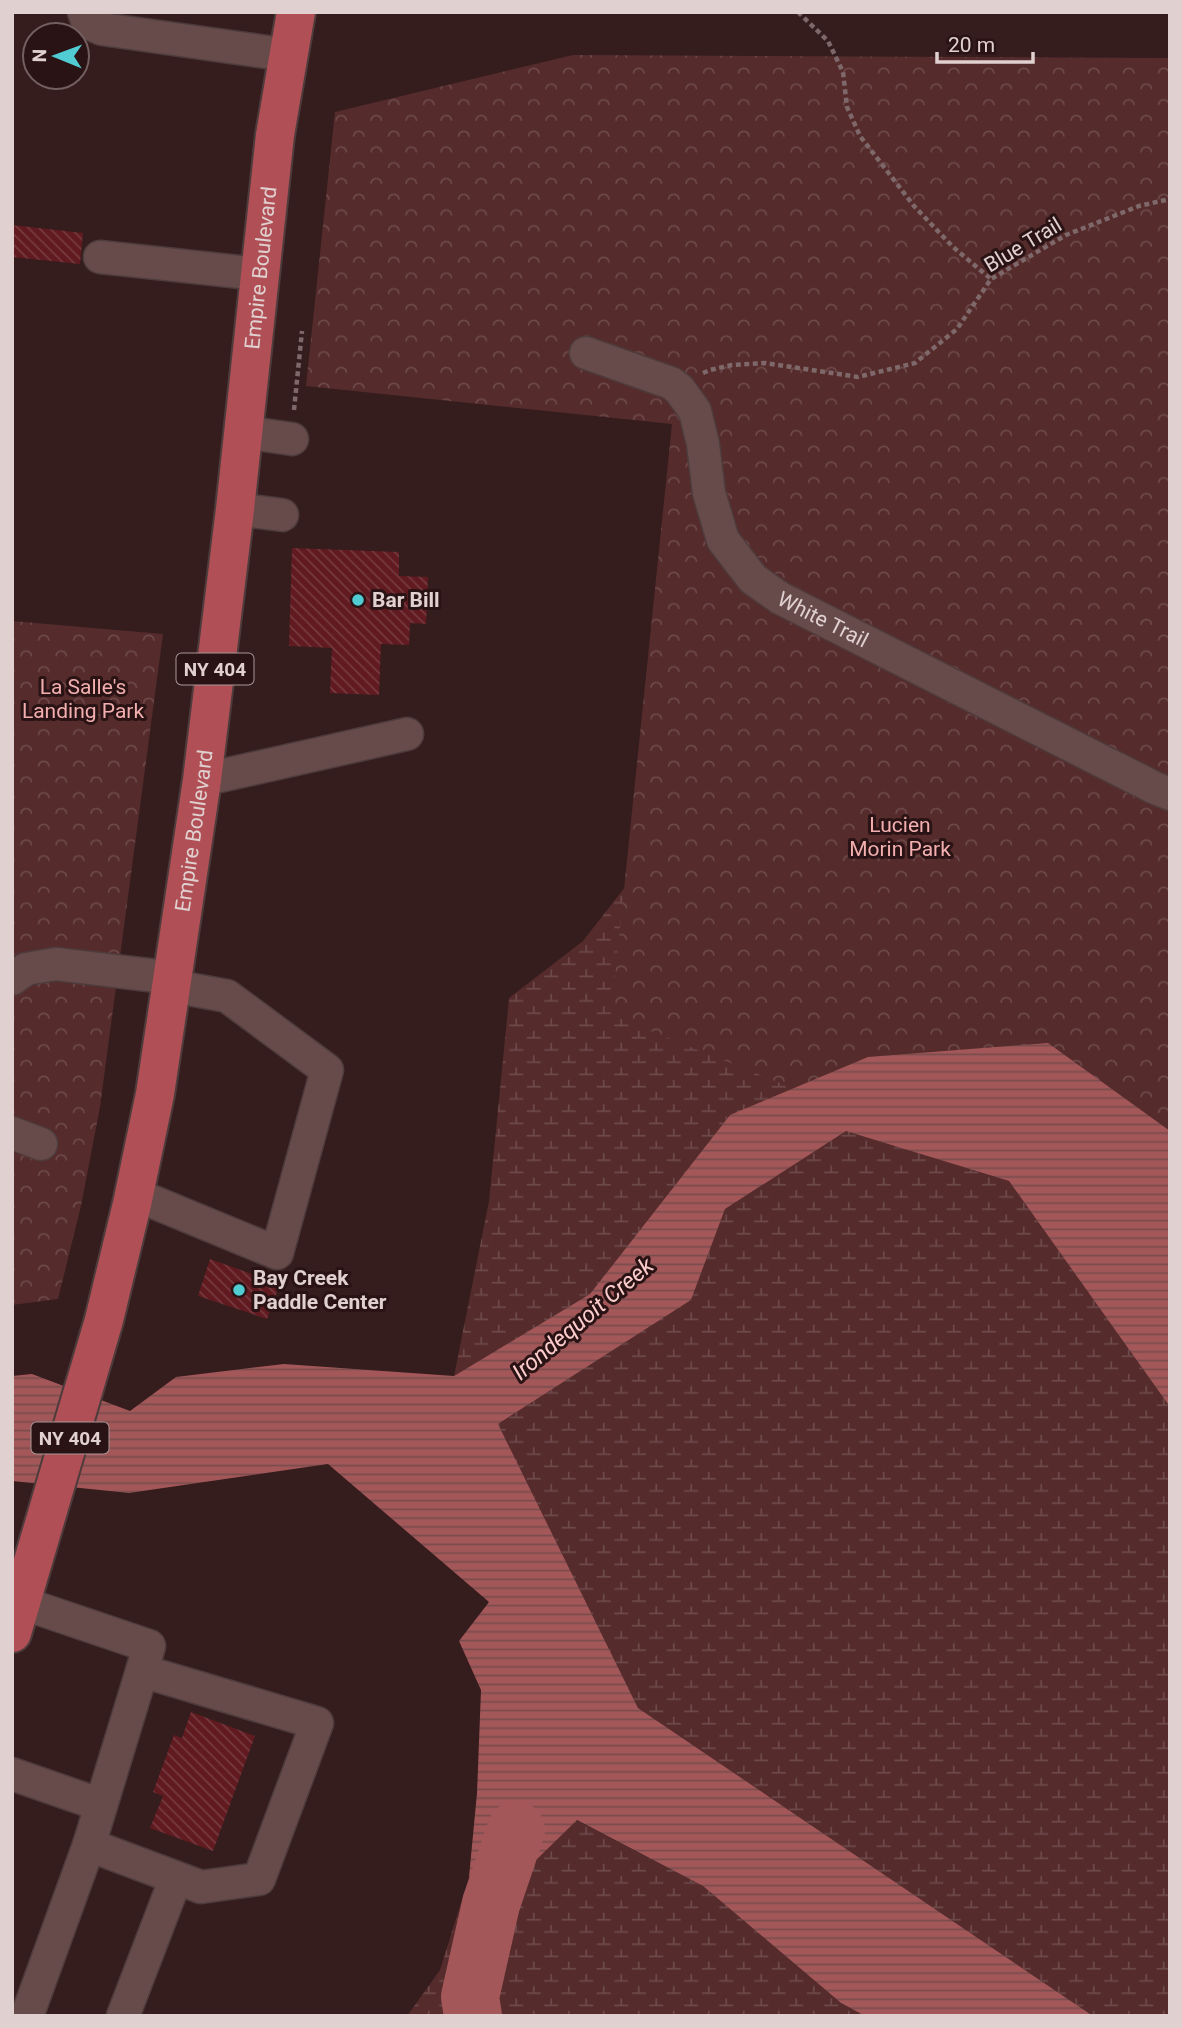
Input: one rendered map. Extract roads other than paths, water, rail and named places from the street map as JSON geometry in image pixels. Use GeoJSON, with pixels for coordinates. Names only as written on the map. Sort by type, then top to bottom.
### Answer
{"type":"FeatureCollection","features":[{"type":"Feature","properties":{"kind":"main road","name":"Empire Boulevard"},"geometry":{"type":"LineString","coordinates":[[17,1618],[104,1321],[155,1094],[202,780],[235,509],[275,135],[296,12]]}},
{"type":"Feature","properties":{"kind":"lane"},"geometry":{"type":"LineString","coordinates":[[84,12],[88,23],[102,29],[288,55]]}},
{"type":"Feature","properties":{"kind":"lane"},"geometry":{"type":"LineString","coordinates":[[100,257],[260,274]]}},
{"type":"Feature","properties":{"kind":"lane","name":"White Trail"},"geometry":{"type":"LineString","coordinates":[[586,354],[671,383],[679,389],[695,411],[709,493],[723,540],[753,579],[780,598],[1170,794]]}},
{"type":"Feature","properties":{"kind":"lane"},"geometry":{"type":"LineString","coordinates":[[243,432],[292,439]]}},
{"type":"Feature","properties":{"kind":"lane"},"geometry":{"type":"LineString","coordinates":[[235,509],[282,515]]}},
{"type":"Feature","properties":{"kind":"lane"},"geometry":{"type":"LineString","coordinates":[[202,780],[407,734]]}},
{"type":"Feature","properties":{"kind":"lane"},"geometry":{"type":"LineString","coordinates":[[12,979],[26,969],[56,964],[173,982],[227,996],[327,1070],[277,1253],[134,1194]]}},
{"type":"Feature","properties":{"kind":"lane"},"geometry":{"type":"LineString","coordinates":[[12,1133],[41,1144]]}},
{"type":"Feature","properties":{"kind":"lane"},"geometry":{"type":"LineString","coordinates":[[17,1618],[149,1646],[89,1844],[27,2016]]}},
{"type":"Feature","properties":{"kind":"lane"},"geometry":{"type":"LineString","coordinates":[[89,1844],[201,1887],[259,1879],[317,1723],[142,1671]]}},
{"type":"Feature","properties":{"kind":"lane"},"geometry":{"type":"LineString","coordinates":[[12,1774],[101,1805]]}},
{"type":"Feature","properties":{"kind":"lane"},"geometry":{"type":"LineString","coordinates":[[123,2016],[176,1878]]}},
{"type":"Feature","properties":{"kind":"water","name":"Irondequoit Creek"},"geometry":{"type":"Polygon","coordinates":[[[1048,1043],[1170,1131],[1170,1407],[1009,1181],[846,1131],[725,1209],[691,1300],[498,1424],[638,1708],[1093,2016],[865,2016],[841,2003],[703,1886],[577,1820],[491,1904],[469,1877],[477,1793],[481,1690],[459,1641],[489,1602],[328,1464],[129,1493],[12,1481],[12,1376],[32,1374],[130,1411],[176,1377],[284,1364],[454,1376],[590,1294],[730,1115],[868,1057],[1048,1043]]]}},
{"type":"Feature","properties":{"kind":"waterway"},"geometry":{"type":"LineString","coordinates":[[473,2016],[470,1997],[491,1904],[516,1830]]}},
{"type":"Feature","properties":{"kind":"place","name":"Bar Bill"},"geometry":{"type":"Point","coordinates":[358,600]}},
{"type":"Feature","properties":{"kind":"place","name":"Bay Creek Paddle Center"},"geometry":{"type":"Point","coordinates":[239,1290]}},
{"type":"Feature","properties":{"kind":"park label","name":"La Salle's Landing Park"},"geometry":{"type":"Point","coordinates":[83,699]}},
{"type":"Feature","properties":{"kind":"park label","name":"Lucien Morin Park"},"geometry":{"type":"Point","coordinates":[900,837]}}]}
